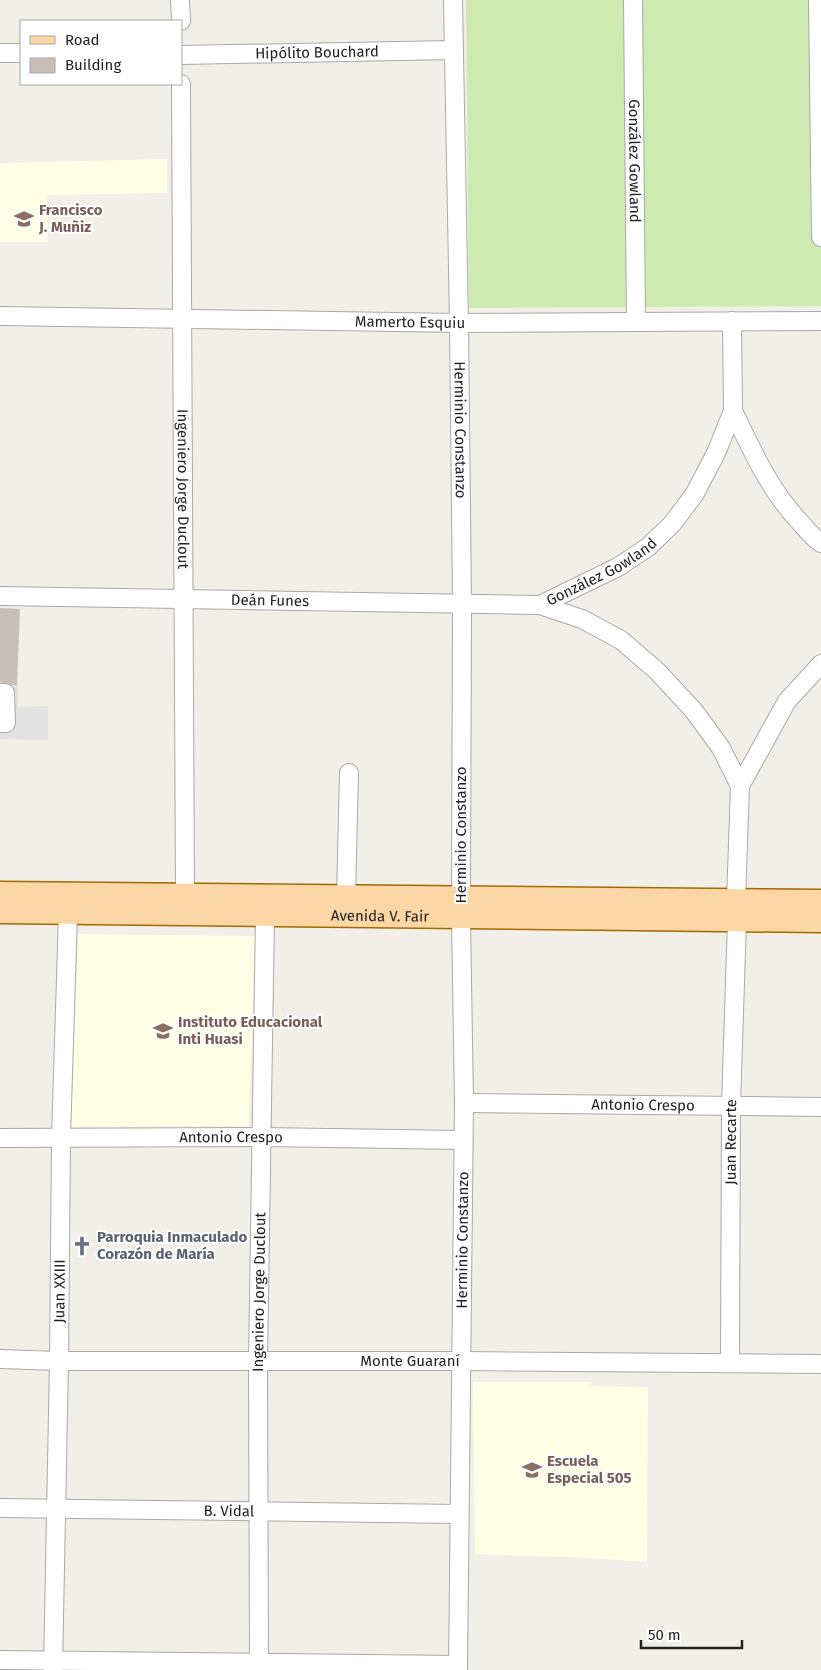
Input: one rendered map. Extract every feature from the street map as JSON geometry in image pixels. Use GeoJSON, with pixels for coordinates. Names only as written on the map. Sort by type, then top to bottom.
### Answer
{"type":"FeatureCollection","features":[{"type":"Feature","properties":{"kind":"main road","name":"Avenida V. Fair"},"geometry":{"type":"LineString","coordinates":[[0,893],[346,896],[461,908]]}},
{"type":"Feature","properties":{"kind":"main road","name":"Avenida V. Fair"},"geometry":{"type":"LineString","coordinates":[[0,912],[265,915],[461,908],[737,910],[821,902]]}},
{"type":"Feature","properties":{"kind":"main road","name":"Avenida V. Fair"},"geometry":{"type":"LineString","coordinates":[[737,910],[821,921]]}},
{"type":"Feature","properties":{"kind":"street"},"geometry":{"type":"LineString","coordinates":[[180,0],[180,20]]}},
{"type":"Feature","properties":{"kind":"street","name":"Herminio Constanzo"},"geometry":{"type":"LineString","coordinates":[[453,0],[462,603],[461,908],[464,1103],[462,1361],[458,1514],[458,1668]]}},
{"type":"Feature","properties":{"kind":"street","name":"González Gowland"},"geometry":{"type":"LineString","coordinates":[[633,0],[636,322]]}},
{"type":"Feature","properties":{"kind":"street"},"geometry":{"type":"LineString","coordinates":[[818,0],[821,236]]}},
{"type":"Feature","properties":{"kind":"street","name":"Hipólito Bouchard"},"geometry":{"type":"LineString","coordinates":[[182,54],[453,50]]}},
{"type":"Feature","properties":{"kind":"street"},"geometry":{"type":"LineString","coordinates":[[0,53],[20,53]]}},
{"type":"Feature","properties":{"kind":"street","name":"Ingeniero Jorge Duclout"},"geometry":{"type":"LineString","coordinates":[[181,85],[185,895]]}},
{"type":"Feature","properties":{"kind":"street","name":"Mamerto Esquiu"},"geometry":{"type":"LineString","coordinates":[[0,316],[459,323],[821,321]]}},
{"type":"Feature","properties":{"kind":"street"},"geometry":{"type":"LineString","coordinates":[[732,322],[733,411],[762,471],[781,500],[821,543]]}},
{"type":"Feature","properties":{"kind":"street","name":"González Gowland"},"geometry":{"type":"LineString","coordinates":[[540,604],[618,567],[648,547],[672,524],[698,486],[716,452],[733,411]]}},
{"type":"Feature","properties":{"kind":"street","name":"Deán Funes"},"geometry":{"type":"LineString","coordinates":[[0,596],[540,604]]}},
{"type":"Feature","properties":{"kind":"street","name":"González Gowland"},"geometry":{"type":"LineString","coordinates":[[540,604],[582,619],[621,640],[657,671],[700,718],[721,748],[740,786]]}},
{"type":"Feature","properties":{"kind":"street"},"geometry":{"type":"LineString","coordinates":[[740,786],[787,701],[821,664]]}},
{"type":"Feature","properties":{"kind":"street"},"geometry":{"type":"LineString","coordinates":[[0,693],[6,693],[6,723],[0,723]]}},
{"type":"Feature","properties":{"kind":"street"},"geometry":{"type":"LineString","coordinates":[[346,896],[349,773]]}},
{"type":"Feature","properties":{"kind":"street","name":"Juan Recarte"},"geometry":{"type":"LineString","coordinates":[[730,1363],[731,1106],[740,786]]}},
{"type":"Feature","properties":{"kind":"street","name":"Juan XXIII"},"geometry":{"type":"LineString","coordinates":[[53,1665],[60,1360],[61,1138],[68,913]]}},
{"type":"Feature","properties":{"kind":"street","name":"Ingeniero Jorge Duclout"},"geometry":{"type":"LineString","coordinates":[[259,1667],[258,1361],[265,915]]}},
{"type":"Feature","properties":{"kind":"street","name":"Antonio Crespo"},"geometry":{"type":"LineString","coordinates":[[464,1103],[821,1107]]}},
{"type":"Feature","properties":{"kind":"street","name":"Antonio Crespo"},"geometry":{"type":"LineString","coordinates":[[0,1138],[262,1137],[463,1140]]}},
{"type":"Feature","properties":{"kind":"street","name":"Monte Guaraní"},"geometry":{"type":"LineString","coordinates":[[0,1359],[821,1364]]}},
{"type":"Feature","properties":{"kind":"street","name":"B. Vidal"},"geometry":{"type":"LineString","coordinates":[[0,1508],[458,1514]]}},
{"type":"Feature","properties":{"kind":"street"},"geometry":{"type":"LineString","coordinates":[[0,1660],[53,1665],[458,1668]]}},
{"type":"Feature","properties":{"kind":"shaded area","name":"Francisco J. Muñiz"},"geometry":{"type":"Polygon","coordinates":[[[167,159],[167,193],[47,195],[48,242],[0,242],[0,163],[167,159]]]}},
{"type":"Feature","properties":{"kind":"shaded area"},"geometry":{"type":"Polygon","coordinates":[[[0,685],[18,686],[18,707],[48,706],[48,740],[0,739],[0,685]]]}},
{"type":"Feature","properties":{"kind":"shaded area","name":"Instituto Educacional Inti Huasi"},"geometry":{"type":"Polygon","coordinates":[[[78,934],[255,936],[249,1126],[71,1127],[78,934]]]}},
{"type":"Feature","properties":{"kind":"shaded area","name":"Escuela Especial 505"},"geometry":{"type":"Polygon","coordinates":[[[473,1382],[590,1382],[591,1386],[648,1387],[647,1562],[475,1554],[473,1382]]]}},
{"type":"Feature","properties":{"kind":"green space"},"geometry":{"type":"Polygon","coordinates":[[[466,0],[821,0],[821,306],[469,308],[466,0]]]}},
{"type":"Feature","properties":{"kind":"building"},"geometry":{"type":"Polygon","coordinates":[[[0,608],[20,609],[17,686],[0,682],[0,608]]]}},
{"type":"Feature","properties":{"kind":"place","name":"Francisco J. Muñiz"},"geometry":{"type":"Point","coordinates":[24,219]}},
{"type":"Feature","properties":{"kind":"place","name":"Instituto Educacional Inti Huasi"},"geometry":{"type":"Point","coordinates":[163,1031]}},
{"type":"Feature","properties":{"kind":"place","name":"Parroquia Inmaculado Corazón de María"},"geometry":{"type":"Point","coordinates":[82,1246]}},
{"type":"Feature","properties":{"kind":"place","name":"Escuela Especial 505"},"geometry":{"type":"Point","coordinates":[532,1470]}}]}
